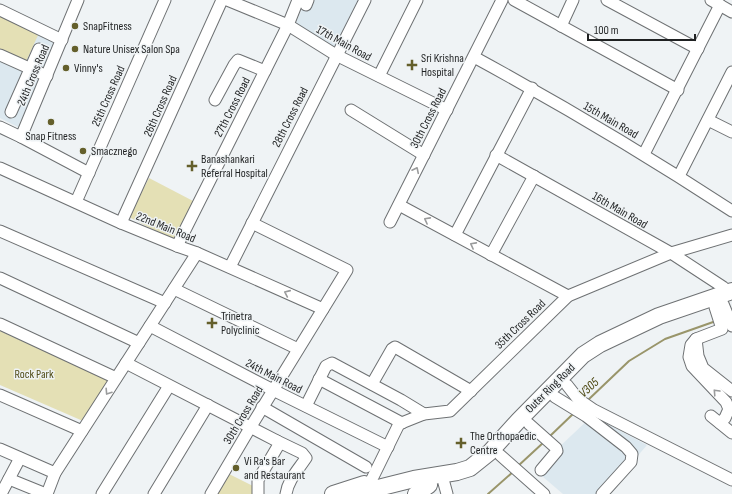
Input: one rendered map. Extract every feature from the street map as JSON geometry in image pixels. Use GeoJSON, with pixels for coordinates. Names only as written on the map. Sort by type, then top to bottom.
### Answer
{"type":"FeatureCollection","features":[{"type":"Feature","properties":{"kind":"highway","name":"Outer Ring Road"},"geometry":{"type":"LineString","coordinates":[[392,494],[458,480],[475,474],[500,455],[566,384],[589,362],[623,342],[726,299]]}},
{"type":"Feature","properties":{"kind":"highway","name":"Outer Ring Road"},"geometry":{"type":"LineString","coordinates":[[354,494],[437,485],[457,472],[470,468],[490,452],[519,420],[583,355],[600,344],[659,316],[726,299]]}},
{"type":"Feature","properties":{"kind":"highway"},"geometry":{"type":"LineString","coordinates":[[333,494],[355,486],[415,475],[437,485]]}},
{"type":"Feature","properties":{"kind":"highway"},"geometry":{"type":"LineString","coordinates":[[416,494],[437,485]]}},
{"type":"Feature","properties":{"kind":"street","name":"24th Cross Road"},"geometry":{"type":"LineString","coordinates":[[21,137],[78,0]]}},
{"type":"Feature","properties":{"kind":"street","name":"25th Cross Road"},"geometry":{"type":"LineString","coordinates":[[76,202],[164,0]]}},
{"type":"Feature","properties":{"kind":"street","name":"26th Cross Road"},"geometry":{"type":"LineString","coordinates":[[121,223],[222,0]]}},
{"type":"Feature","properties":{"kind":"street","name":"17th Main Road"},"geometry":{"type":"LineString","coordinates":[[227,0],[288,25],[336,55],[447,110]]}},
{"type":"Feature","properties":{"kind":"street","name":"28th Cross Road"},"geometry":{"type":"LineString","coordinates":[[230,267],[365,0]]}},
{"type":"Feature","properties":{"kind":"street"},"geometry":{"type":"LineString","coordinates":[[379,76],[417,0]]}},
{"type":"Feature","properties":{"kind":"street","name":"30th Cross Road"},"geometry":{"type":"LineString","coordinates":[[390,222],[502,0]]}},
{"type":"Feature","properties":{"kind":"street"},"geometry":{"type":"LineString","coordinates":[[514,0],[678,90]]}},
{"type":"Feature","properties":{"kind":"street"},"geometry":{"type":"LineString","coordinates":[[561,26],[573,0]]}},
{"type":"Feature","properties":{"kind":"street"},"geometry":{"type":"LineString","coordinates":[[607,0],[698,49]]}},
{"type":"Feature","properties":{"kind":"street","name":"27th Cross Road"},"geometry":{"type":"LineString","coordinates":[[177,246],[288,25],[304,2]]}},
{"type":"Feature","properties":{"kind":"street"},"geometry":{"type":"LineString","coordinates":[[644,154],[698,49],[716,3],[732,12]]}},
{"type":"Feature","properties":{"kind":"street"},"geometry":{"type":"LineString","coordinates":[[0,10],[62,40]]}},
{"type":"Feature","properties":{"kind":"street"},"geometry":{"type":"LineString","coordinates":[[11,112],[39,49]]}},
{"type":"Feature","properties":{"kind":"street"},"geometry":{"type":"LineString","coordinates":[[0,55],[47,76]]}},
{"type":"Feature","properties":{"kind":"street","name":"15th Main Road"},"geometry":{"type":"LineString","coordinates":[[474,57],[532,88],[644,154],[732,211]]}},
{"type":"Feature","properties":{"kind":"street"},"geometry":{"type":"LineString","coordinates":[[215,100],[238,60],[265,71]]}},
{"type":"Feature","properties":{"kind":"street"},"geometry":{"type":"LineString","coordinates":[[679,176],[731,77]]}},
{"type":"Feature","properties":{"kind":"street"},"geometry":{"type":"LineString","coordinates":[[455,235],[532,88]]}},
{"type":"Feature","properties":{"kind":"street"},"geometry":{"type":"LineString","coordinates":[[351,110],[424,154]]}},
{"type":"Feature","properties":{"kind":"street"},"geometry":{"type":"LineString","coordinates":[[708,120],[732,132]]}},
{"type":"Feature","properties":{"kind":"street"},"geometry":{"type":"LineString","coordinates":[[0,127],[89,173]]}},
{"type":"Feature","properties":{"kind":"street","name":"16th Main Road"},"geometry":{"type":"LineString","coordinates":[[496,155],[671,254],[723,287],[726,299]]}},
{"type":"Feature","properties":{"kind":"street","name":"22nd Main Road"},"geometry":{"type":"LineString","coordinates":[[0,168],[121,223],[230,267],[323,309]]}},
{"type":"Feature","properties":{"kind":"street"},"geometry":{"type":"LineString","coordinates":[[491,255],[534,176]]}},
{"type":"Feature","properties":{"kind":"street"},"geometry":{"type":"LineString","coordinates":[[399,205],[568,296]]}},
{"type":"Feature","properties":{"kind":"street","name":"30th Cross Road"},"geometry":{"type":"LineString","coordinates":[[211,494],[262,407],[347,270],[252,223]]}},
{"type":"Feature","properties":{"kind":"street"},"geometry":{"type":"LineString","coordinates":[[0,231],[165,303]]}},
{"type":"Feature","properties":{"kind":"street","name":"35th Cross Road"},"geometry":{"type":"LineString","coordinates":[[402,423],[424,414],[450,412],[568,296],[671,254],[732,234]]}},
{"type":"Feature","properties":{"kind":"street"},"geometry":{"type":"LineString","coordinates":[[9,479],[46,494],[55,473],[197,253]]}},
{"type":"Feature","properties":{"kind":"street"},"geometry":{"type":"LineString","coordinates":[[0,278],[139,342]]}},
{"type":"Feature","properties":{"kind":"street"},"geometry":{"type":"LineString","coordinates":[[174,289],[224,315],[298,350]]}},
{"type":"Feature","properties":{"kind":"street"},"geometry":{"type":"LineString","coordinates":[[720,423],[725,418],[729,409],[726,402],[692,366],[689,357],[691,345],[696,339],[728,327],[726,299]]}},
{"type":"Feature","properties":{"kind":"street"},"geometry":{"type":"LineString","coordinates":[[0,324],[116,378]]}},
{"type":"Feature","properties":{"kind":"street","name":"24th Main Road"},"geometry":{"type":"LineString","coordinates":[[150,326],[273,390],[388,446]]}},
{"type":"Feature","properties":{"kind":"street"},"geometry":{"type":"LineString","coordinates":[[696,339],[698,356],[703,368],[732,391]]}},
{"type":"Feature","properties":{"kind":"street"},"geometry":{"type":"LineString","coordinates":[[372,384],[392,349],[395,347],[471,391]]}},
{"type":"Feature","properties":{"kind":"street"},"geometry":{"type":"LineString","coordinates":[[126,363],[250,428],[302,453],[306,458],[290,481],[286,494]]}},
{"type":"Feature","properties":{"kind":"street"},"geometry":{"type":"LineString","coordinates":[[306,406],[326,366],[332,363],[424,414]]}},
{"type":"Feature","properties":{"kind":"street"},"geometry":{"type":"LineString","coordinates":[[319,379],[402,423],[399,424],[370,483]]}},
{"type":"Feature","properties":{"kind":"street"},"geometry":{"type":"LineString","coordinates":[[566,384],[578,399],[594,410],[732,480]]}},
{"type":"Feature","properties":{"kind":"street"},"geometry":{"type":"LineString","coordinates":[[102,494],[169,386]]}},
{"type":"Feature","properties":{"kind":"street"},"geometry":{"type":"LineString","coordinates":[[0,395],[82,431]]}},
{"type":"Feature","properties":{"kind":"street"},"geometry":{"type":"LineString","coordinates":[[554,397],[586,416],[626,447],[632,454],[631,462],[602,494]]}},
{"type":"Feature","properties":{"kind":"street"},"geometry":{"type":"LineString","coordinates":[[154,494],[208,405]]}},
{"type":"Feature","properties":{"kind":"street"},"geometry":{"type":"LineString","coordinates":[[262,407],[366,467]]}},
{"type":"Feature","properties":{"kind":"street"},"geometry":{"type":"LineString","coordinates":[[711,416],[732,433]]}},
{"type":"Feature","properties":{"kind":"street"},"geometry":{"type":"LineString","coordinates":[[529,424],[556,448],[557,451],[541,470]]}},
{"type":"Feature","properties":{"kind":"street"},"geometry":{"type":"LineString","coordinates":[[258,494],[258,480],[278,446],[277,441]]}},
{"type":"Feature","properties":{"kind":"street"},"geometry":{"type":"LineString","coordinates":[[0,449],[55,473]]}},
{"type":"Feature","properties":{"kind":"street"},"geometry":{"type":"LineString","coordinates":[[500,455],[540,493]]}},
{"type":"Feature","properties":{"kind":"street"},"geometry":{"type":"LineString","coordinates":[[1,494],[20,458]]}},
{"type":"Feature","properties":{"kind":"shaded area"},"geometry":{"type":"Polygon","coordinates":[[[306,0],[362,0],[336,50],[294,27],[306,0]]]}},
{"type":"Feature","properties":{"kind":"shaded area"},"geometry":{"type":"Polygon","coordinates":[[[39,33],[57,41],[18,127],[0,118],[0,55],[39,33]]]}},
{"type":"Feature","properties":{"kind":"shaded area"},"geometry":{"type":"Polygon","coordinates":[[[592,416],[647,445],[605,494],[563,494],[535,470],[592,416]]]}},
{"type":"Feature","properties":{"kind":"green space"},"geometry":{"type":"Polygon","coordinates":[[[0,15],[39,33],[24,66],[0,55],[0,15]]]}},
{"type":"Feature","properties":{"kind":"green space"},"geometry":{"type":"Polygon","coordinates":[[[149,178],[195,202],[175,241],[129,217],[149,178]]]}},
{"type":"Feature","properties":{"kind":"green space","name":"Rock Park"},"geometry":{"type":"Polygon","coordinates":[[[0,331],[108,380],[83,421],[0,385],[0,331]]]}},
{"type":"Feature","properties":{"kind":"green space"},"geometry":{"type":"Polygon","coordinates":[[[227,473],[255,487],[252,494],[214,494],[227,473]]]}},
{"type":"Feature","properties":{"kind":"waterway","name":"V305"},"geometry":{"type":"LineString","coordinates":[[588,400],[629,361],[665,339],[716,321]]}},
{"type":"Feature","properties":{"kind":"waterway","name":"V305"},"geometry":{"type":"LineString","coordinates":[[549,437],[574,413]]}},
{"type":"Feature","properties":{"kind":"waterway","name":"V305"},"geometry":{"type":"LineString","coordinates":[[518,466],[544,442]]}},
{"type":"Feature","properties":{"kind":"waterway","name":"V305"},"geometry":{"type":"LineString","coordinates":[[488,494],[514,471]]}},
{"type":"Feature","properties":{"kind":"place","name":"SnapFitness"},"geometry":{"type":"Point","coordinates":[75,26]}},
{"type":"Feature","properties":{"kind":"place","name":"Nature Unisex Salon Spa"},"geometry":{"type":"Point","coordinates":[75,49]}},
{"type":"Feature","properties":{"kind":"place","name":"Sri Krishna Hospital"},"geometry":{"type":"Point","coordinates":[412,65]}},
{"type":"Feature","properties":{"kind":"place","name":"Vinny's"},"geometry":{"type":"Point","coordinates":[66,68]}},
{"type":"Feature","properties":{"kind":"place","name":"Snap Fitness"},"geometry":{"type":"Point","coordinates":[51,122]}},
{"type":"Feature","properties":{"kind":"place","name":"Smacznego"},"geometry":{"type":"Point","coordinates":[83,151]}},
{"type":"Feature","properties":{"kind":"place","name":"Banashankari Referral Hospital"},"geometry":{"type":"Point","coordinates":[192,166]}},
{"type":"Feature","properties":{"kind":"place","name":"Trinetra Polyclinic"},"geometry":{"type":"Point","coordinates":[212,323]}},
{"type":"Feature","properties":{"kind":"place","name":"The Orthopaedic Centre"},"geometry":{"type":"Point","coordinates":[461,443]}},
{"type":"Feature","properties":{"kind":"place","name":"Vi Ra's Bar and Restaurant"},"geometry":{"type":"Point","coordinates":[236,468]}}]}
